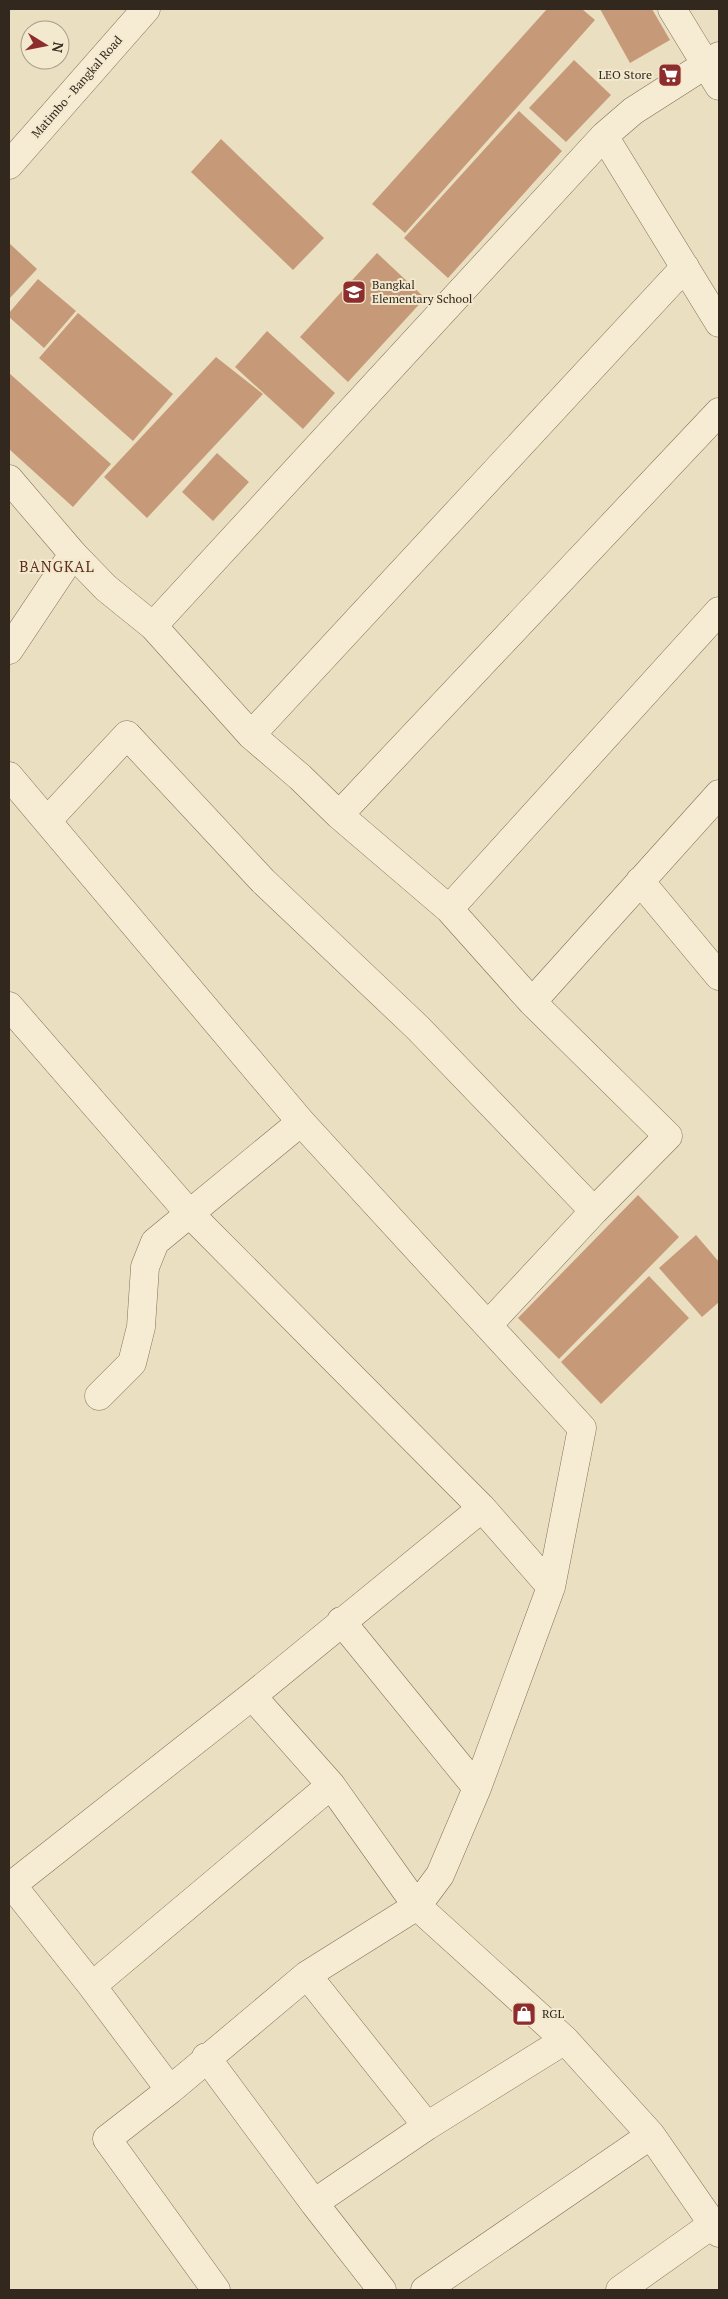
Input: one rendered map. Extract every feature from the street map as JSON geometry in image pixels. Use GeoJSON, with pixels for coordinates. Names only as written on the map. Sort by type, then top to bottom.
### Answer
{"type":"FeatureCollection","features":[{"type":"Feature","properties":{"kind":"street","name":"Matimbo - Bangkal Road"},"geometry":{"type":"LineString","coordinates":[[9,165],[146,9]]}},
{"type":"Feature","properties":{"kind":"street"},"geometry":{"type":"LineString","coordinates":[[153,626],[604,136],[633,111],[715,68],[672,9]]}},
{"type":"Feature","properties":{"kind":"street"},"geometry":{"type":"LineString","coordinates":[[604,136],[719,323]]}},
{"type":"Feature","properties":{"kind":"street"},"geometry":{"type":"LineString","coordinates":[[251,735],[685,267]]}},
{"type":"Feature","properties":{"kind":"street"},"geometry":{"type":"LineString","coordinates":[[339,815],[719,412]]}},
{"type":"Feature","properties":{"kind":"street"},"geometry":{"type":"LineString","coordinates":[[9,478],[73,554],[106,588],[153,626],[251,735],[300,777],[339,815],[449,909],[532,1002],[668,1136],[594,1211],[488,1325]]}},
{"type":"Feature","properties":{"kind":"street"},"geometry":{"type":"LineString","coordinates":[[9,650],[73,554]]}},
{"type":"Feature","properties":{"kind":"street"},"geometry":{"type":"LineString","coordinates":[[449,909],[719,611]]}},
{"type":"Feature","properties":{"kind":"street"},"geometry":{"type":"LineString","coordinates":[[48,820],[127,735],[263,882],[418,1028],[594,1211]]}},
{"type":"Feature","properties":{"kind":"street"},"geometry":{"type":"LineString","coordinates":[[9,776],[301,1122],[582,1428],[551,1587],[477,1788],[440,1875],[417,1906],[307,1975],[206,2057],[170,2090],[106,2139],[216,2290]]}},
{"type":"Feature","properties":{"kind":"street"},"geometry":{"type":"LineString","coordinates":[[532,1002],[719,794]]}},
{"type":"Feature","properties":{"kind":"street"},"geometry":{"type":"LineString","coordinates":[[640,881],[719,976]]}},
{"type":"Feature","properties":{"kind":"street"},"geometry":{"type":"LineString","coordinates":[[9,1006],[189,1213],[482,1508],[551,1587]]}},
{"type":"Feature","properties":{"kind":"street"},"geometry":{"type":"LineString","coordinates":[[99,1396],[132,1363],[141,1327],[145,1267],[155,1242],[301,1122]]}},
{"type":"Feature","properties":{"kind":"street"},"geometry":{"type":"LineString","coordinates":[[170,2090],[92,1986],[12,1885],[252,1696],[341,1621],[482,1508]]}},
{"type":"Feature","properties":{"kind":"street"},"geometry":{"type":"LineString","coordinates":[[341,1621],[477,1788]]}},
{"type":"Feature","properties":{"kind":"street"},"geometry":{"type":"LineString","coordinates":[[252,1696],[331,1785],[417,1906],[565,2040],[651,2136],[716,2228],[620,2290]]}},
{"type":"Feature","properties":{"kind":"street"},"geometry":{"type":"LineString","coordinates":[[92,1986],[331,1785]]}},
{"type":"Feature","properties":{"kind":"street"},"geometry":{"type":"LineString","coordinates":[[307,1975],[427,2126]]}},
{"type":"Feature","properties":{"kind":"street"},"geometry":{"type":"LineString","coordinates":[[314,2203],[427,2126],[565,2040]]}},
{"type":"Feature","properties":{"kind":"street"},"geometry":{"type":"LineString","coordinates":[[206,2057],[314,2203],[382,2290]]}},
{"type":"Feature","properties":{"kind":"street"},"geometry":{"type":"LineString","coordinates":[[424,2290],[651,2136]]}},
{"type":"Feature","properties":{"kind":"building"},"geometry":{"type":"Polygon","coordinates":[[[547,9],[582,9],[595,20],[405,233],[372,204],[547,9]]]}},
{"type":"Feature","properties":{"kind":"building"},"geometry":{"type":"Polygon","coordinates":[[[600,9],[652,9],[670,40],[630,63],[600,9]]]}},
{"type":"Feature","properties":{"kind":"building"},"geometry":{"type":"Polygon","coordinates":[[[574,60],[611,95],[566,142],[529,108],[574,60]]]}},
{"type":"Feature","properties":{"kind":"building"},"geometry":{"type":"Polygon","coordinates":[[[519,111],[562,151],[448,278],[404,238],[519,111]]]}},
{"type":"Feature","properties":{"kind":"building"},"geometry":{"type":"Polygon","coordinates":[[[221,139],[324,238],[293,270],[191,172],[221,139]]]}},
{"type":"Feature","properties":{"kind":"building"},"geometry":{"type":"Polygon","coordinates":[[[9,243],[37,269],[9,299],[9,243]]]}},
{"type":"Feature","properties":{"kind":"building"},"geometry":{"type":"Polygon","coordinates":[[[377,253],[425,298],[348,382],[300,337],[377,253]]]}},
{"type":"Feature","properties":{"kind":"building"},"geometry":{"type":"Polygon","coordinates":[[[38,279],[76,311],[44,348],[9,317],[9,313],[38,279]]]}},
{"type":"Feature","properties":{"kind":"building"},"geometry":{"type":"Polygon","coordinates":[[[78,313],[173,394],[133,441],[39,358],[78,313]]]}},
{"type":"Feature","properties":{"kind":"building"},"geometry":{"type":"Polygon","coordinates":[[[267,331],[335,393],[303,429],[235,367],[267,331]]]}},
{"type":"Feature","properties":{"kind":"building"},"geometry":{"type":"Polygon","coordinates":[[[216,357],[263,394],[147,518],[104,477],[216,357]]]}},
{"type":"Feature","properties":{"kind":"building"},"geometry":{"type":"Polygon","coordinates":[[[9,373],[111,464],[73,507],[9,449],[9,373]]]}},
{"type":"Feature","properties":{"kind":"building"},"geometry":{"type":"Polygon","coordinates":[[[217,453],[249,482],[213,521],[182,492],[217,453]]]}},
{"type":"Feature","properties":{"kind":"building"},"geometry":{"type":"Polygon","coordinates":[[[638,1195],[679,1237],[559,1359],[518,1318],[638,1195]]]}},
{"type":"Feature","properties":{"kind":"building"},"geometry":{"type":"Polygon","coordinates":[[[696,1235],[719,1262],[719,1302],[702,1317],[659,1268],[696,1235]]]}},
{"type":"Feature","properties":{"kind":"building"},"geometry":{"type":"Polygon","coordinates":[[[649,1276],[689,1318],[601,1404],[561,1362],[649,1276]]]}},
{"type":"Feature","properties":{"kind":"place","name":"LEO Store"},"geometry":{"type":"Point","coordinates":[670,75]}},
{"type":"Feature","properties":{"kind":"place","name":"Bangkal Elementary School"},"geometry":{"type":"Point","coordinates":[354,292]}},
{"type":"Feature","properties":{"kind":"place","name":"RGL"},"geometry":{"type":"Point","coordinates":[524,2014]}},
{"type":"Feature","properties":{"kind":"district","name":"BANGKAL"},"geometry":{"type":"Point","coordinates":[57,567]}}]}
